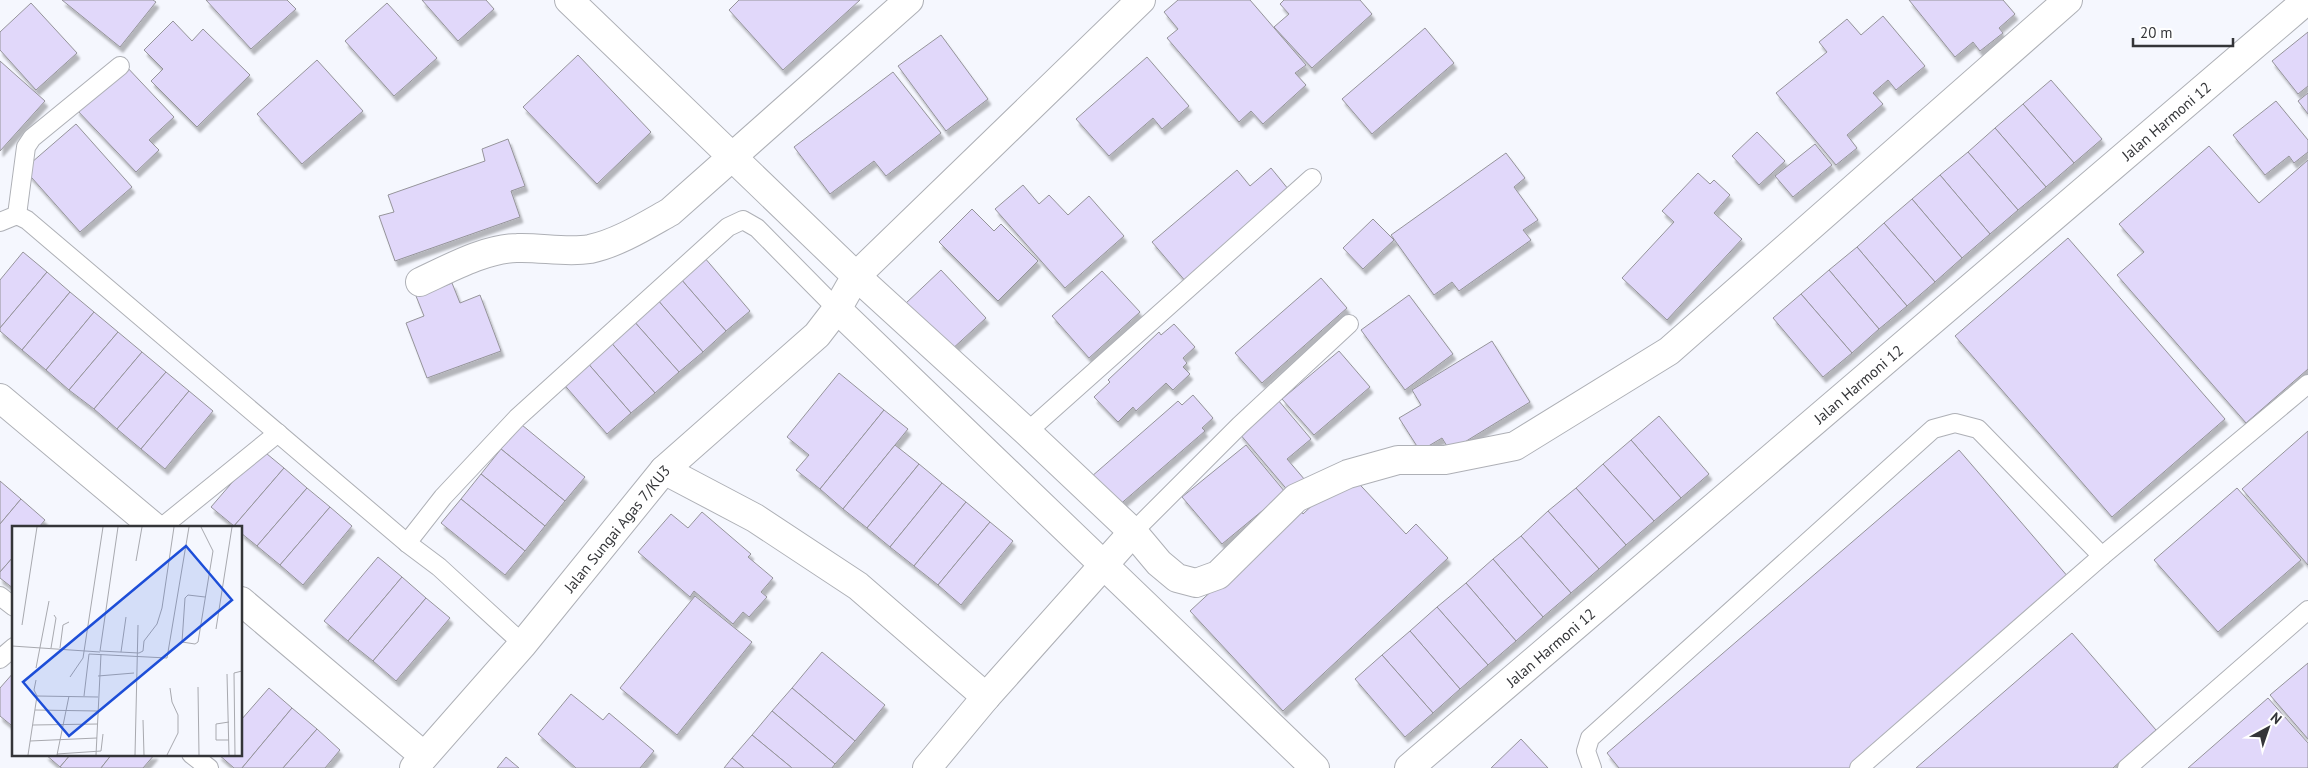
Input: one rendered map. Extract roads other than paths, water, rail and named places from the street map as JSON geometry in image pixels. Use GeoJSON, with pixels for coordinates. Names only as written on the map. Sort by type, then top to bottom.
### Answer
{"type":"FeatureCollection","features":[{"type":"Feature","properties":{"kind":"street"},"geometry":{"type":"LineString","coordinates":[[569,0],[856,276],[1133,532],[1159,563],[1177,578],[1196,583],[1218,575],[1296,498],[1348,474],[1398,460],[1445,460],[1515,446],[1669,351],[2068,0]]}},
{"type":"Feature","properties":{"kind":"street"},"geometry":{"type":"LineString","coordinates":[[420,282],[468,259],[515,248],[590,249],[624,237],[670,212],[909,0]]}},
{"type":"Feature","properties":{"kind":"street","name":"Jalan Sungai Agas 7/KU3"},"geometry":{"type":"LineString","coordinates":[[419,762],[523,644],[664,470],[817,335],[837,309],[856,276],[1141,0]]}},
{"type":"Feature","properties":{"kind":"street","name":"Jalan Harmoni 12"},"geometry":{"type":"LineString","coordinates":[[1409,768],[2307,0]]}},
{"type":"Feature","properties":{"kind":"street"},"geometry":{"type":"LineString","coordinates":[[837,309],[1315,768]]}},
{"type":"Feature","properties":{"kind":"street"},"geometry":{"type":"LineString","coordinates":[[0,398],[153,526]]}},
{"type":"Feature","properties":{"kind":"street"},"geometry":{"type":"LineString","coordinates":[[664,470],[755,518],[858,586],[986,697]]}},
{"type":"Feature","properties":{"kind":"street"},"geometry":{"type":"LineString","coordinates":[[927,768],[986,697],[1133,532]]}},
{"type":"Feature","properties":{"kind":"street"},"geometry":{"type":"LineString","coordinates":[[242,602],[419,762]]}},
{"type":"Feature","properties":{"kind":"lane"},"geometry":{"type":"LineString","coordinates":[[17,215],[26,146],[32,138],[120,66]]}},
{"type":"Feature","properties":{"kind":"lane"},"geometry":{"type":"LineString","coordinates":[[1027,432],[1312,178]]}},
{"type":"Feature","properties":{"kind":"lane"},"geometry":{"type":"LineString","coordinates":[[0,222],[17,215]]}},
{"type":"Feature","properties":{"kind":"lane"},"geometry":{"type":"LineString","coordinates":[[17,215],[26,220],[407,543],[439,567],[523,644]]}},
{"type":"Feature","properties":{"kind":"lane"},"geometry":{"type":"LineString","coordinates":[[407,543],[443,497],[517,418],[728,227],[744,220],[757,228],[837,309]]}},
{"type":"Feature","properties":{"kind":"lane"},"geometry":{"type":"LineString","coordinates":[[1133,532],[1240,425],[1349,324]]}},
{"type":"Feature","properties":{"kind":"lane"},"geometry":{"type":"LineString","coordinates":[[1859,768],[2102,556],[2308,384]]}},
{"type":"Feature","properties":{"kind":"lane"},"geometry":{"type":"LineString","coordinates":[[1592,768],[1586,751],[1590,738],[1933,430],[1955,423],[1978,429],[2102,556]]}},
{"type":"Feature","properties":{"kind":"lane"},"geometry":{"type":"LineString","coordinates":[[163,526],[278,433]]}},
{"type":"Feature","properties":{"kind":"lane"},"geometry":{"type":"LineString","coordinates":[[0,596],[12,605]]}},
{"type":"Feature","properties":{"kind":"lane"},"geometry":{"type":"LineString","coordinates":[[2127,768],[2308,610]]}},
{"type":"Feature","properties":{"kind":"lane"},"geometry":{"type":"LineString","coordinates":[[0,659],[12,650]]}},
{"type":"Feature","properties":{"kind":"lane"},"geometry":{"type":"LineString","coordinates":[[194,756],[209,768]]}}]}
